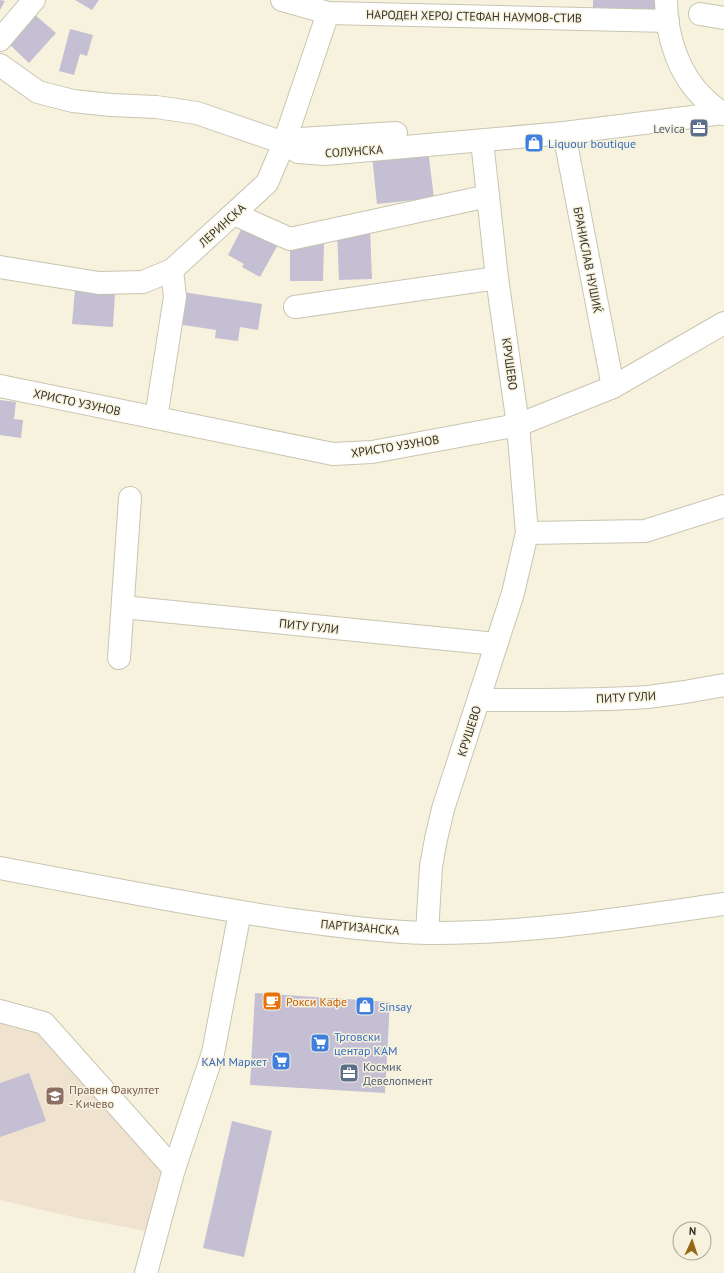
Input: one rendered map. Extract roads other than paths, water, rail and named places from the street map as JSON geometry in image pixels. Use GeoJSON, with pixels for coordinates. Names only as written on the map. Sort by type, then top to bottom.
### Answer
{"type":"FeatureCollection","features":[{"type":"Feature","properties":{"kind":"street"},"geometry":{"type":"LineString","coordinates":[[0,40],[34,0]]}},
{"type":"Feature","properties":{"kind":"street","name":"НАРОДЕН ХЕРОЈ СТЕФАН НАУМОВ-СТИВ"},"geometry":{"type":"LineString","coordinates":[[282,0],[328,13],[667,10]]}},
{"type":"Feature","properties":{"kind":"street"},"geometry":{"type":"LineString","coordinates":[[667,10],[678,60],[685,74],[720,108]]}},
{"type":"Feature","properties":{"kind":"street","name":"ЛЕРИНСКА"},"geometry":{"type":"LineString","coordinates":[[0,267],[99,283],[143,282],[172,270],[267,183],[284,143],[328,13]]}},
{"type":"Feature","properties":{"kind":"street"},"geometry":{"type":"LineString","coordinates":[[700,14],[724,18]]}},
{"type":"Feature","properties":{"kind":"street","name":"СОЛУНСКА"},"geometry":{"type":"LineString","coordinates":[[0,65],[38,92],[72,101],[111,105],[156,107],[197,113],[284,143],[298,152],[325,154],[564,133],[720,108]]}},
{"type":"Feature","properties":{"kind":"street"},"geometry":{"type":"LineString","coordinates":[[284,143],[300,139],[469,128],[720,108]]}},
{"type":"Feature","properties":{"kind":"street","name":"БРАНИСЛАВ НУШИЌ"},"geometry":{"type":"LineString","coordinates":[[564,133],[613,387]]}},
{"type":"Feature","properties":{"kind":"street","name":"КРУШЕВО"},"geometry":{"type":"LineString","coordinates":[[427,933],[431,866],[443,810],[513,593],[527,533],[518,425],[498,278],[482,141]]}},
{"type":"Feature","properties":{"kind":"street"},"geometry":{"type":"LineString","coordinates":[[234,214],[290,239],[488,196]]}},
{"type":"Feature","properties":{"kind":"street"},"geometry":{"type":"LineString","coordinates":[[156,418],[175,297],[172,270]]}},
{"type":"Feature","properties":{"kind":"street"},"geometry":{"type":"LineString","coordinates":[[295,308],[498,278]]}},
{"type":"Feature","properties":{"kind":"street","name":"ХРИСТО УЗУНОВ"},"geometry":{"type":"LineString","coordinates":[[0,386],[333,454],[372,452],[518,425],[613,387],[724,323]]}},
{"type":"Feature","properties":{"kind":"street"},"geometry":{"type":"LineString","coordinates":[[119,658],[130,498]]}},
{"type":"Feature","properties":{"kind":"street"},"geometry":{"type":"LineString","coordinates":[[527,533],[644,531],[724,506]]}},
{"type":"Feature","properties":{"kind":"street","name":"ПИТУ ГУЛИ"},"geometry":{"type":"LineString","coordinates":[[123,607],[496,644]]}},
{"type":"Feature","properties":{"kind":"street","name":"ПИТУ ГУЛИ"},"geometry":{"type":"LineString","coordinates":[[479,700],[606,699],[649,697],[724,685]]}},
{"type":"Feature","properties":{"kind":"street","name":"ПАРТИЗАНСКА"},"geometry":{"type":"LineString","coordinates":[[0,868],[240,912],[355,928],[427,933],[474,932],[563,926],[724,904]]}},
{"type":"Feature","properties":{"kind":"street"},"geometry":{"type":"LineString","coordinates":[[146,1273],[174,1169],[213,1053],[240,912]]}},
{"type":"Feature","properties":{"kind":"street"},"geometry":{"type":"LineString","coordinates":[[0,1011],[44,1023],[174,1169]]}},
{"type":"Feature","properties":{"kind":"place","name":"Levica"},"geometry":{"type":"Point","coordinates":[699,128]}},
{"type":"Feature","properties":{"kind":"place","name":"Liquour boutique"},"geometry":{"type":"Point","coordinates":[534,143]}},
{"type":"Feature","properties":{"kind":"place","name":"Рокси Кафе"},"geometry":{"type":"Point","coordinates":[272,1001]}},
{"type":"Feature","properties":{"kind":"place","name":"Sinsay"},"geometry":{"type":"Point","coordinates":[365,1006]}},
{"type":"Feature","properties":{"kind":"place","name":"Трговски центар КАМ"},"geometry":{"type":"Point","coordinates":[320,1043]}},
{"type":"Feature","properties":{"kind":"place","name":"КАМ Маркет"},"geometry":{"type":"Point","coordinates":[281,1061]}},
{"type":"Feature","properties":{"kind":"place","name":"Космик Девелопмент"},"geometry":{"type":"Point","coordinates":[349,1073]}},
{"type":"Feature","properties":{"kind":"place","name":"Правен Факултет - Кичево"},"geometry":{"type":"Point","coordinates":[55,1096]}}]}
